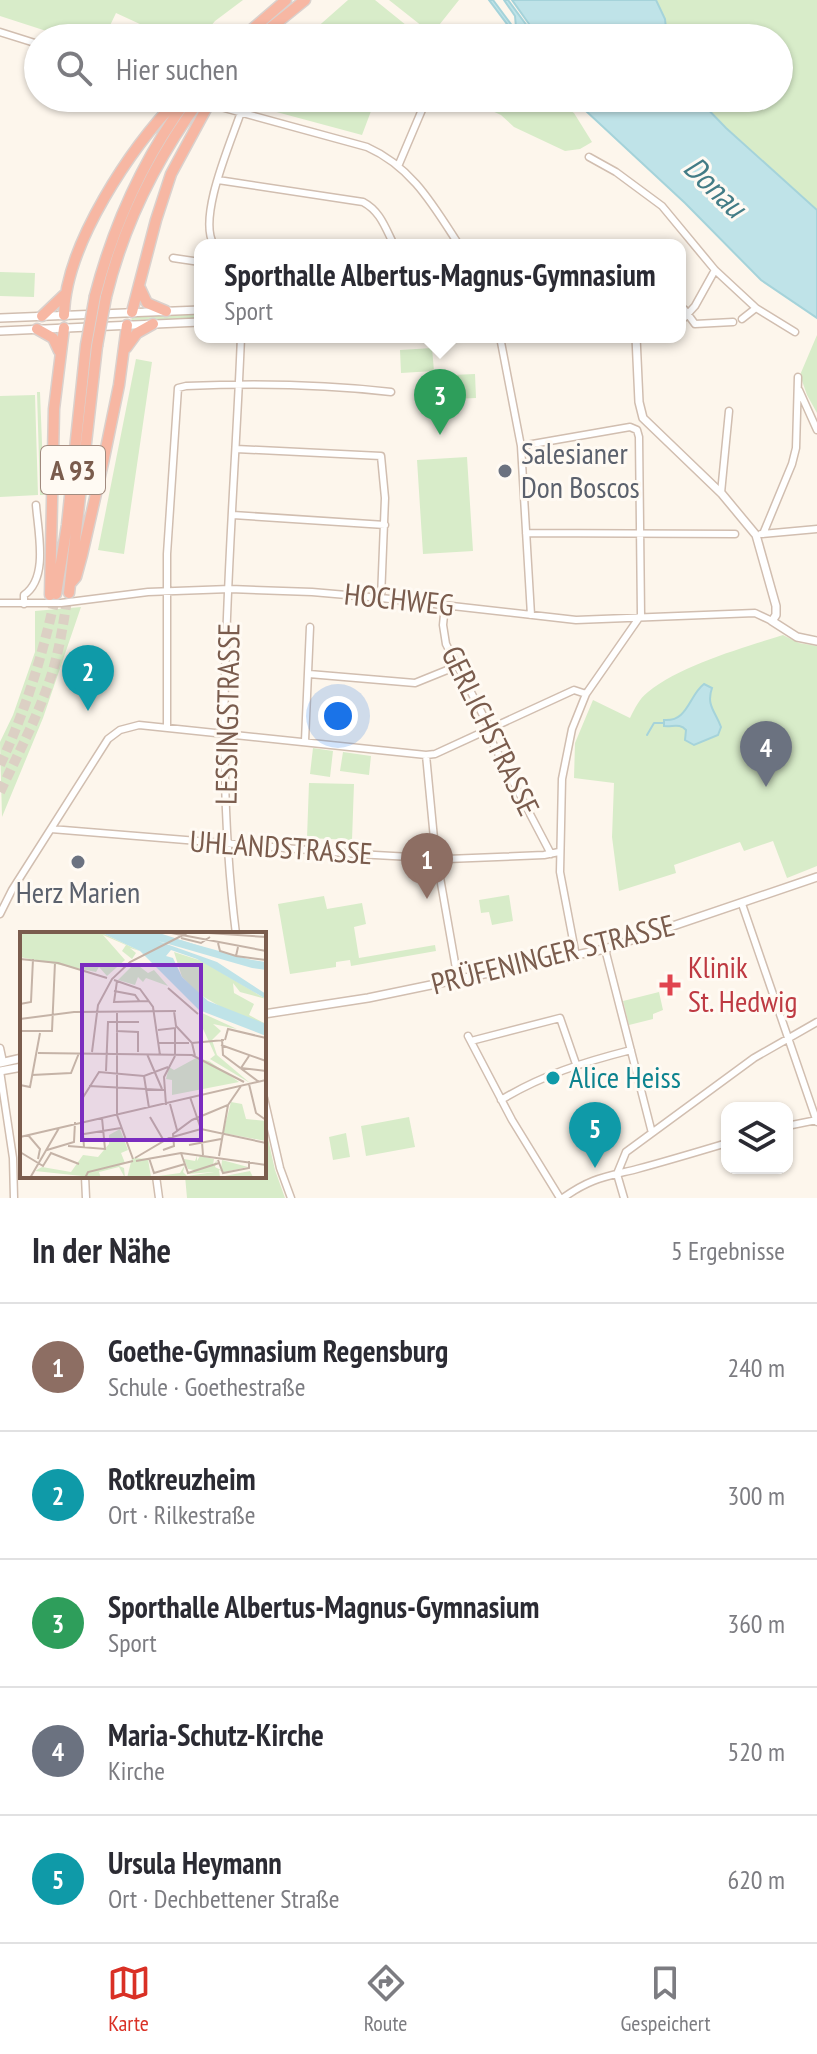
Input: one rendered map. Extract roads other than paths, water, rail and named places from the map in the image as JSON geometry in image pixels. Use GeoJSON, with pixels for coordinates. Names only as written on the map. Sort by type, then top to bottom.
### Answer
{"type":"FeatureCollection","features":[{"type":"Feature","properties":{"kind":"highway"},"geometry":{"type":"LineString","coordinates":[[258,24],[286,0]]}},
{"type":"Feature","properties":{"kind":"highway"},"geometry":{"type":"LineString","coordinates":[[272,24],[305,0]]}},
{"type":"Feature","properties":{"kind":"highway"},"geometry":{"type":"LineString","coordinates":[[64,315],[65,294],[89,229],[133,152],[167,112]]}},
{"type":"Feature","properties":{"kind":"highway","name":"A 93"},"geometry":{"type":"LineString","coordinates":[[60,353],[54,409],[53,595],[67,525],[91,345],[121,212],[148,158],[179,112]]}},
{"type":"Feature","properties":{"kind":"highway","name":"A 93"},"geometry":{"type":"LineString","coordinates":[[101,296],[143,191],[191,112]]}},
{"type":"Feature","properties":{"kind":"highway"},"geometry":{"type":"LineString","coordinates":[[132,312],[171,174],[208,112]]}},
{"type":"Feature","properties":{"kind":"highway"},"geometry":{"type":"LineString","coordinates":[[139,286],[147,303],[166,311]]}},
{"type":"Feature","properties":{"kind":"highway"},"geometry":{"type":"LineString","coordinates":[[42,316],[65,294]]}},
{"type":"Feature","properties":{"kind":"highway"},"geometry":{"type":"LineString","coordinates":[[124,354],[133,337],[153,324]]}},
{"type":"Feature","properties":{"kind":"highway"},"geometry":{"type":"LineString","coordinates":[[124,354],[127,325]]}},
{"type":"Feature","properties":{"kind":"highway"},"geometry":{"type":"LineString","coordinates":[[60,353],[64,328]]}},
{"type":"Feature","properties":{"kind":"highway"},"geometry":{"type":"LineString","coordinates":[[37,329],[53,338],[60,353]]}},
{"type":"Feature","properties":{"kind":"highway","name":"A 93"},"geometry":{"type":"LineString","coordinates":[[91,345],[69,589],[76,577],[91,517],[124,354]]}},
{"type":"Feature","properties":{"kind":"street"},"geometry":{"type":"LineString","coordinates":[[0,32],[24,40]]}},
{"type":"Feature","properties":{"kind":"street"},"geometry":{"type":"LineString","coordinates":[[212,239],[209,230],[218,180],[241,112],[367,147],[399,164],[421,189],[455,239]]}},
{"type":"Feature","properties":{"kind":"street"},"geometry":{"type":"LineString","coordinates":[[399,164],[421,112]]}},
{"type":"Feature","properties":{"kind":"street"},"geometry":{"type":"LineString","coordinates":[[589,157],[616,172],[662,206],[715,270],[756,308],[795,332]]}},
{"type":"Feature","properties":{"kind":"street"},"geometry":{"type":"LineString","coordinates":[[218,180],[363,202],[373,207],[391,239]]}},
{"type":"Feature","properties":{"kind":"street"},"geometry":{"type":"LineString","coordinates":[[173,258],[194,261]]}},
{"type":"Feature","properties":{"kind":"street"},"geometry":{"type":"LineString","coordinates":[[686,314],[695,306],[715,270]]}},
{"type":"Feature","properties":{"kind":"street"},"geometry":{"type":"LineString","coordinates":[[742,319],[756,308]]}},
{"type":"Feature","properties":{"kind":"street"},"geometry":{"type":"LineString","coordinates":[[0,318],[194,310]]}},
{"type":"Feature","properties":{"kind":"street"},"geometry":{"type":"LineString","coordinates":[[127,325],[132,312]]}},
{"type":"Feature","properties":{"kind":"street"},"geometry":{"type":"LineString","coordinates":[[114,313],[127,325]]}},
{"type":"Feature","properties":{"kind":"street"},"geometry":{"type":"LineString","coordinates":[[64,315],[78,328]]}},
{"type":"Feature","properties":{"kind":"street"},"geometry":{"type":"LineString","coordinates":[[64,315],[64,328]]}},
{"type":"Feature","properties":{"kind":"street"},"geometry":{"type":"LineString","coordinates":[[686,317],[695,324],[733,322]]}},
{"type":"Feature","properties":{"kind":"street"},"geometry":{"type":"LineString","coordinates":[[0,331],[194,322]]}},
{"type":"Feature","properties":{"kind":"street","name":"LESSINGSTRASSE"},"geometry":{"type":"LineString","coordinates":[[236,932],[227,845],[226,733],[241,343]]}},
{"type":"Feature","properties":{"kind":"street"},"geometry":{"type":"LineString","coordinates":[[501,343],[521,446],[531,615]]}},
{"type":"Feature","properties":{"kind":"street"},"geometry":{"type":"LineString","coordinates":[[636,343],[639,402],[643,418],[760,535],[776,606],[772,621],[797,637],[817,641]]}},
{"type":"Feature","properties":{"kind":"street"},"geometry":{"type":"LineString","coordinates":[[760,535],[792,464],[796,448],[798,381],[817,430]]}},
{"type":"Feature","properties":{"kind":"street"},"geometry":{"type":"LineString","coordinates":[[167,728],[167,554],[178,388],[301,384],[391,392]]}},
{"type":"Feature","properties":{"kind":"street"},"geometry":{"type":"LineString","coordinates":[[721,493],[729,411]]}},
{"type":"Feature","properties":{"kind":"street"},"geometry":{"type":"LineString","coordinates":[[521,446],[635,428],[639,437],[641,615],[586,694],[572,729],[565,759],[555,853],[576,956]]}},
{"type":"Feature","properties":{"kind":"street"},"geometry":{"type":"LineString","coordinates":[[236,449],[381,456],[385,525],[381,598]]}},
{"type":"Feature","properties":{"kind":"street"},"geometry":{"type":"LineString","coordinates":[[24,604],[24,595],[33,590],[36,583],[40,560],[36,505]]}},
{"type":"Feature","properties":{"kind":"street"},"geometry":{"type":"LineString","coordinates":[[233,515],[385,525]]}},
{"type":"Feature","properties":{"kind":"street"},"geometry":{"type":"LineString","coordinates":[[760,535],[817,529]]}},
{"type":"Feature","properties":{"kind":"street"},"geometry":{"type":"LineString","coordinates":[[526,533],[735,534]]}},
{"type":"Feature","properties":{"kind":"street","name":"HOCHWEG"},"geometry":{"type":"LineString","coordinates":[[0,603],[61,603],[167,590],[230,589],[381,598],[576,620],[755,613],[772,621]]}},
{"type":"Feature","properties":{"kind":"street","name":"GERLICHSTRASSE"},"geometry":{"type":"LineString","coordinates":[[445,605],[444,634],[457,666],[487,723],[489,736],[555,853]]}},
{"type":"Feature","properties":{"kind":"street"},"geometry":{"type":"LineString","coordinates":[[305,741],[310,627]]}},
{"type":"Feature","properties":{"kind":"street"},"geometry":{"type":"LineString","coordinates":[[309,674],[415,683],[457,666]]}},
{"type":"Feature","properties":{"kind":"street"},"geometry":{"type":"LineString","coordinates":[[0,914],[93,762],[113,735],[133,725],[426,755],[435,754],[574,690],[586,694]]}},
{"type":"Feature","properties":{"kind":"street"},"geometry":{"type":"LineString","coordinates":[[426,755],[438,858],[458,980]]}},
{"type":"Feature","properties":{"kind":"street","name":"UHLANDSTRASSE"},"geometry":{"type":"LineString","coordinates":[[51,829],[227,845],[438,858],[555,853]]}},
{"type":"Feature","properties":{"kind":"street","name":"PRÜFENINGER STRASSE"},"geometry":{"type":"LineString","coordinates":[[266,1016],[605,949],[817,877]]}},
{"type":"Feature","properties":{"kind":"street"},"geometry":{"type":"LineString","coordinates":[[742,904],[817,1120],[793,1125]]}},
{"type":"Feature","properties":{"kind":"street"},"geometry":{"type":"LineString","coordinates":[[605,949],[652,1133]]}},
{"type":"Feature","properties":{"kind":"street"},"geometry":{"type":"LineString","coordinates":[[576,1064],[560,1018],[469,1039],[543,1174],[562,1198],[593,1179],[721,1145]]}},
{"type":"Feature","properties":{"kind":"street"},"geometry":{"type":"LineString","coordinates":[[624,1198],[617,1174],[626,1152],[754,1058],[817,1022]]}},
{"type":"Feature","properties":{"kind":"street"},"geometry":{"type":"LineString","coordinates":[[0,1048],[2,1062]]}},
{"type":"Feature","properties":{"kind":"street"},"geometry":{"type":"LineString","coordinates":[[501,1100],[576,1064],[631,1050]]}},
{"type":"Feature","properties":{"kind":"street"},"geometry":{"type":"LineString","coordinates":[[14,1198],[13,1158],[0,1071],[20,1067]]}},
{"type":"Feature","properties":{"kind":"street"},"geometry":{"type":"LineString","coordinates":[[266,1114],[291,1198]]}},
{"type":"Feature","properties":{"kind":"street"},"geometry":{"type":"LineString","coordinates":[[13,1158],[20,1157]]}},
{"type":"Feature","properties":{"kind":"street"},"geometry":{"type":"LineString","coordinates":[[85,1178],[86,1198]]}},
{"type":"Feature","properties":{"kind":"street"},"geometry":{"type":"LineString","coordinates":[[156,1178],[159,1198]]}},
{"type":"Feature","properties":{"kind":"water"},"geometry":{"type":"Polygon","coordinates":[[[489,0],[493,0],[511,24],[507,24],[489,0]]]}},
{"type":"Feature","properties":{"kind":"water"},"geometry":{"type":"Polygon","coordinates":[[[504,0],[508,0],[526,24],[516,24],[515,16],[504,0]]]}},
{"type":"Feature","properties":{"kind":"water"},"geometry":{"type":"Polygon","coordinates":[[[512,0],[656,0],[666,24],[529,24],[512,0]]]}},
{"type":"Feature","properties":{"kind":"water","name":"Donau"},"geometry":{"type":"Polygon","coordinates":[[[587,112],[711,112],[817,210],[817,318],[761,280],[685,203],[587,112]]]}},
{"type":"Feature","properties":{"kind":"water"},"geometry":{"type":"Polygon","coordinates":[[[704,684],[712,688],[711,704],[721,727],[718,735],[694,745],[685,740],[684,728],[664,726],[664,720],[678,717],[704,684]]]}},
{"type":"Feature","properties":{"kind":"waterway"},"geometry":{"type":"LineString","coordinates":[[647,735],[654,723],[664,723]]}},
{"type":"Feature","properties":{"kind":"tunnel"},"geometry":{"type":"LineString","coordinates":[[0,765],[33,681],[56,594]]}},
{"type":"Feature","properties":{"kind":"tunnel"},"geometry":{"type":"LineString","coordinates":[[0,792],[48,685],[58,651],[68,594]]}},
{"type":"Feature","properties":{"kind":"place","name":"Sporthalle Albertus-Magnus-Gymnasium"},"geometry":{"type":"Point","coordinates":[440,435]}},
{"type":"Feature","properties":{"kind":"place","name":"Salesianer Don Boscos"},"geometry":{"type":"Point","coordinates":[505,471]}},
{"type":"Feature","properties":{"kind":"place","name":"Rotkreuzheim"},"geometry":{"type":"Point","coordinates":[88,711]}},
{"type":"Feature","properties":{"kind":"place","name":"Maria-Schutz-Kirche"},"geometry":{"type":"Point","coordinates":[766,787]}},
{"type":"Feature","properties":{"kind":"place","name":"Herz Marien"},"geometry":{"type":"Point","coordinates":[78,862]}},
{"type":"Feature","properties":{"kind":"place","name":"Goethe-Gymnasium Regensburg"},"geometry":{"type":"Point","coordinates":[427,899]}},
{"type":"Feature","properties":{"kind":"place","name":"Klinik St. Hedwig"},"geometry":{"type":"Point","coordinates":[670,985]}},
{"type":"Feature","properties":{"kind":"place","name":"Alice Heiss"},"geometry":{"type":"Point","coordinates":[553,1078]}},
{"type":"Feature","properties":{"kind":"place","name":"Ursula Heymann"},"geometry":{"type":"Point","coordinates":[595,1168]}}]}
